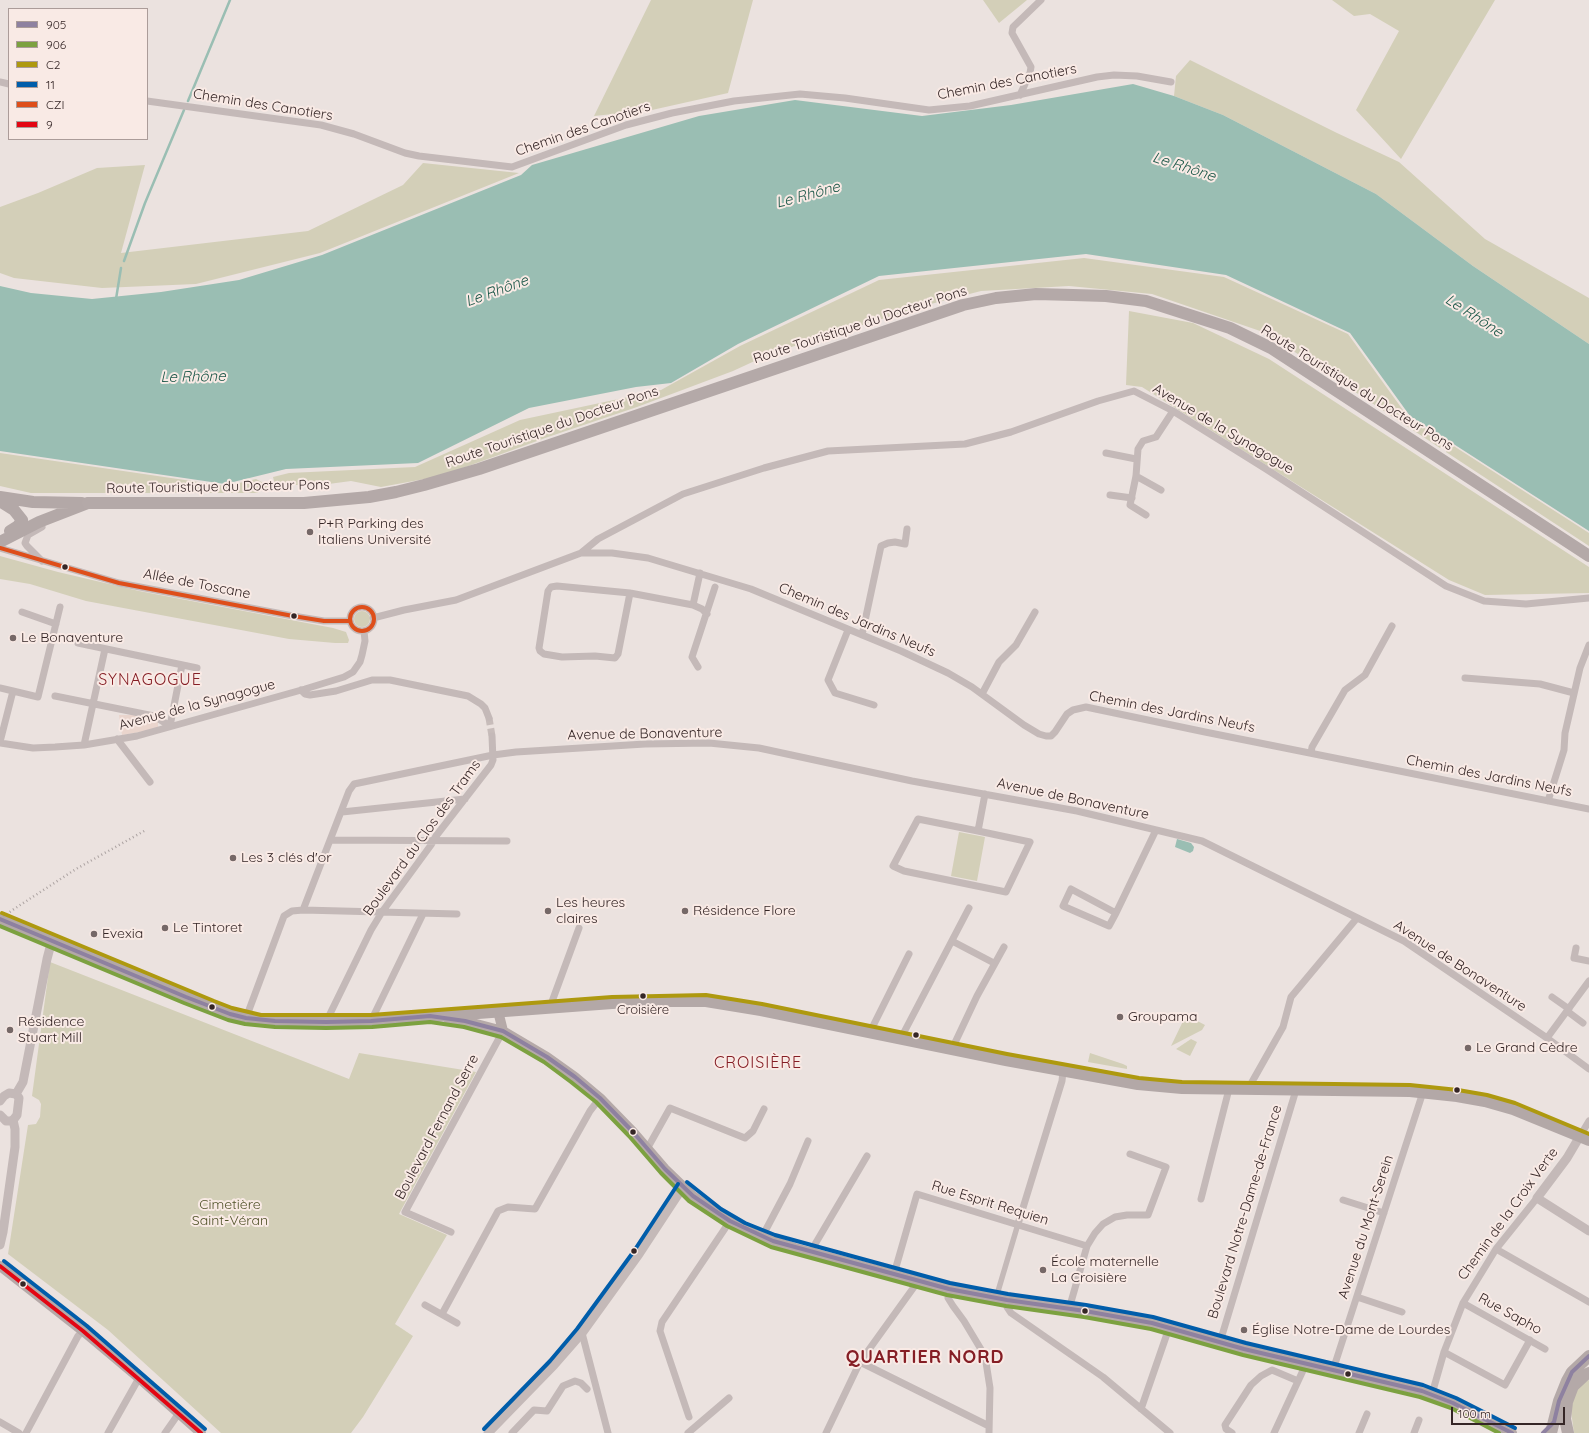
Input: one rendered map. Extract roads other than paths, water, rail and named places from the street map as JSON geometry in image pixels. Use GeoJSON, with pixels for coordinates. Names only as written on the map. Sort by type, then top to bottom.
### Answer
{"type":"FeatureCollection","features":[{"type":"Feature","properties":{"kind":"highway","name":"Route Touristique du Docteur Pons"},"geometry":{"type":"LineString","coordinates":[[88,503],[304,503],[369,497],[396,492],[479,468],[963,305],[996,298],[1036,294],[1106,296],[1146,301],[1230,328],[1271,348],[1589,556]]}},
{"type":"Feature","properties":{"kind":"highway"},"geometry":{"type":"LineString","coordinates":[[1543,1433],[1552,1428],[1559,1401],[1572,1372],[1589,1356]]}},
{"type":"Feature","properties":{"kind":"highway"},"geometry":{"type":"LineString","coordinates":[[1568,1433],[1565,1419],[1567,1402],[1573,1386],[1589,1373]]}},
{"type":"Feature","properties":{"kind":"main road"},"geometry":{"type":"LineString","coordinates":[[0,497],[33,502],[88,503]]}},
{"type":"Feature","properties":{"kind":"main road"},"geometry":{"type":"LineString","coordinates":[[0,501],[14,510],[22,520],[18,526],[0,536]]}},
{"type":"Feature","properties":{"kind":"main road"},"geometry":{"type":"LineString","coordinates":[[0,542],[39,522],[56,517],[88,503]]}},
{"type":"Feature","properties":{"kind":"main road"},"geometry":{"type":"LineString","coordinates":[[0,919],[186,997],[230,1014],[246,1018],[275,1021],[371,1021],[643,1001],[706,1001],[750,1007],[1064,1071],[1161,1086],[1423,1092],[1489,1102],[1584,1138]]}},
{"type":"Feature","properties":{"kind":"main road"},"geometry":{"type":"LineString","coordinates":[[498,1011],[503,1031]]}},
{"type":"Feature","properties":{"kind":"main road"},"geometry":{"type":"LineString","coordinates":[[430,1016],[465,1021],[503,1031],[547,1057],[576,1077],[600,1098],[683,1187],[705,1205],[730,1221],[762,1237],[949,1289],[1007,1300],[1118,1316],[1306,1364],[1432,1394],[1512,1433]]}},
{"type":"Feature","properties":{"kind":"main road"},"geometry":{"type":"LineString","coordinates":[[1,1268],[83,1331],[201,1433]]}},
{"type":"Feature","properties":{"kind":"street"},"geometry":{"type":"LineString","coordinates":[[1020,95],[1030,73],[1031,67],[1012,33],[1013,27],[1040,0]]}},
{"type":"Feature","properties":{"kind":"street","name":"Chemin des Canotiers"},"geometry":{"type":"LineString","coordinates":[[148,102],[321,125],[354,134],[412,155],[512,167],[626,125],[672,113],[734,101],[800,94],[845,98],[929,110],[970,106],[1097,76],[1137,76],[1170,82]]}},
{"type":"Feature","properties":{"kind":"street","name":"Avenue de la Synagogue"},"geometry":{"type":"LineString","coordinates":[[373,618],[404,610],[456,600],[581,553],[598,539],[683,494],[757,470],[828,451],[965,444],[1011,432],[1098,401],[1134,391],[1173,411],[1272,473],[1446,586],[1484,601],[1526,604],[1589,598]]}},
{"type":"Feature","properties":{"kind":"street"},"geometry":{"type":"LineString","coordinates":[[1146,515],[1130,505],[1136,476],[1136,459],[1138,449],[1143,441],[1156,437],[1173,411]]}},
{"type":"Feature","properties":{"kind":"street"},"geometry":{"type":"LineString","coordinates":[[1106,453],[1136,459]]}},
{"type":"Feature","properties":{"kind":"street"},"geometry":{"type":"LineString","coordinates":[[1136,476],[1161,490]]}},
{"type":"Feature","properties":{"kind":"street"},"geometry":{"type":"LineString","coordinates":[[1110,495],[1132,498]]}},
{"type":"Feature","properties":{"kind":"street","name":"Allée de Toscane"},"geometry":{"type":"LineString","coordinates":[[42,561],[27,546],[26,539],[28,535],[56,517]]}},
{"type":"Feature","properties":{"kind":"street"},"geometry":{"type":"LineString","coordinates":[[862,636],[881,546],[895,542],[905,544],[908,529]]}},
{"type":"Feature","properties":{"kind":"street","name":"Allée de Toscane"},"geometry":{"type":"LineString","coordinates":[[0,548],[58,566],[119,582],[294,616],[324,621],[350,621]]}},
{"type":"Feature","properties":{"kind":"street","name":"Chemin des Jardins Neufs"},"geometry":{"type":"LineString","coordinates":[[581,553],[635,555],[751,589],[942,670],[961,680],[982,694],[1024,725],[1039,734],[1046,736],[1051,736],[1055,732],[1067,714],[1073,710],[1086,707],[1589,809]]}},
{"type":"Feature","properties":{"kind":"street"},"geometry":{"type":"LineString","coordinates":[[693,605],[700,573]]}},
{"type":"Feature","properties":{"kind":"street"},"geometry":{"type":"LineString","coordinates":[[630,594],[618,654],[615,658],[590,656],[562,657],[544,654],[540,651],[539,648],[548,591],[551,587],[556,586],[592,590],[610,590],[693,605],[702,609],[707,614]]}},
{"type":"Feature","properties":{"kind":"street"},"geometry":{"type":"LineString","coordinates":[[698,667],[692,657],[715,587]]}},
{"type":"Feature","properties":{"kind":"street"},"geometry":{"type":"LineString","coordinates":[[0,688],[38,697],[60,607]]}},
{"type":"Feature","properties":{"kind":"street"},"geometry":{"type":"LineString","coordinates":[[360,607],[369,610],[373,618],[371,626],[364,631],[353,628],[350,621],[353,611],[360,607]]}},
{"type":"Feature","properties":{"kind":"street"},"geometry":{"type":"LineString","coordinates":[[22,612],[56,624]]}},
{"type":"Feature","properties":{"kind":"street"},"geometry":{"type":"LineString","coordinates":[[982,694],[999,662],[1016,646],[1035,612]]}},
{"type":"Feature","properties":{"kind":"street"},"geometry":{"type":"LineString","coordinates":[[1310,753],[1345,690],[1365,675],[1392,626]]}},
{"type":"Feature","properties":{"kind":"street"},"geometry":{"type":"LineString","coordinates":[[848,630],[828,680],[835,694],[874,705]]}},
{"type":"Feature","properties":{"kind":"street","name":"Avenue de la Synagogue"},"geometry":{"type":"LineString","coordinates":[[0,743],[33,748],[84,745],[116,739],[156,731],[344,677],[353,672],[360,662],[365,641],[364,631]]}},
{"type":"Feature","properties":{"kind":"street"},"geometry":{"type":"LineString","coordinates":[[78,643],[197,668]]}},
{"type":"Feature","properties":{"kind":"street"},"geometry":{"type":"LineString","coordinates":[[1548,801],[1564,750],[1565,733],[1580,668],[1589,645]]}},
{"type":"Feature","properties":{"kind":"street"},"geometry":{"type":"LineString","coordinates":[[84,745],[105,648]]}},
{"type":"Feature","properties":{"kind":"street"},"geometry":{"type":"LineString","coordinates":[[55,696],[154,716],[170,726],[182,665]]}},
{"type":"Feature","properties":{"kind":"street"},"geometry":{"type":"LineString","coordinates":[[1465,678],[1540,684],[1574,693]]}},
{"type":"Feature","properties":{"kind":"street"},"geometry":{"type":"LineString","coordinates":[[301,690],[305,694],[310,695],[336,691],[372,680],[390,680],[468,696],[485,708],[489,718]]}},
{"type":"Feature","properties":{"kind":"street"},"geometry":{"type":"LineString","coordinates":[[0,743],[13,691]]}},
{"type":"Feature","properties":{"kind":"street"},"geometry":{"type":"LineString","coordinates":[[492,736],[493,755]]}},
{"type":"Feature","properties":{"kind":"street"},"geometry":{"type":"LineString","coordinates":[[116,739],[150,782]]}},
{"type":"Feature","properties":{"kind":"street","name":"Avenue de Bonaventure"},"geometry":{"type":"LineString","coordinates":[[342,812],[349,791],[354,784],[493,755],[516,752],[645,744],[709,743],[759,748],[873,773],[1077,811],[1202,842],[1404,941],[1547,1038],[1589,1069]]}},
{"type":"Feature","properties":{"kind":"street","name":"Boulevard du Clos des Trams"},"geometry":{"type":"LineString","coordinates":[[326,1022],[371,930],[382,912],[434,840],[492,764],[493,755]]}},
{"type":"Feature","properties":{"kind":"street"},"geometry":{"type":"LineString","coordinates":[[978,831],[985,794]]}},
{"type":"Feature","properties":{"kind":"street"},"geometry":{"type":"LineString","coordinates":[[303,910],[342,812],[465,799]]}},
{"type":"Feature","properties":{"kind":"street"},"geometry":{"type":"LineString","coordinates":[[918,819],[978,831],[1030,842],[1006,892],[904,871],[893,866],[918,819]]}},
{"type":"Feature","properties":{"kind":"street"},"geometry":{"type":"LineString","coordinates":[[1116,913],[1071,889],[1063,906],[1109,926],[1116,913],[1156,830]]}},
{"type":"Feature","properties":{"kind":"street"},"geometry":{"type":"LineString","coordinates":[[331,840],[507,840]]}},
{"type":"Feature","properties":{"kind":"street"},"geometry":{"type":"LineString","coordinates":[[901,1038],[970,908]]}},
{"type":"Feature","properties":{"kind":"street"},"geometry":{"type":"LineString","coordinates":[[246,1018],[284,916],[292,911],[457,914]]}},
{"type":"Feature","properties":{"kind":"street"},"geometry":{"type":"LineString","coordinates":[[371,1021],[423,914]]}},
{"type":"Feature","properties":{"kind":"street"},"geometry":{"type":"LineString","coordinates":[[1248,1089],[1283,1027],[1291,997],[1357,918]]}},
{"type":"Feature","properties":{"kind":"street"},"geometry":{"type":"LineString","coordinates":[[550,1007],[579,928]]}},
{"type":"Feature","properties":{"kind":"street"},"geometry":{"type":"LineString","coordinates":[[16,1094],[23,1082],[52,940]]}},
{"type":"Feature","properties":{"kind":"street"},"geometry":{"type":"LineString","coordinates":[[952,941],[992,962]]}},
{"type":"Feature","properties":{"kind":"street"},"geometry":{"type":"LineString","coordinates":[[952,1049],[977,996],[1004,947]]}},
{"type":"Feature","properties":{"kind":"street"},"geometry":{"type":"LineString","coordinates":[[1576,948],[1574,958],[1589,961]]}},
{"type":"Feature","properties":{"kind":"street"},"geometry":{"type":"LineString","coordinates":[[870,1032],[909,954]]}},
{"type":"Feature","properties":{"kind":"street"},"geometry":{"type":"LineString","coordinates":[[1547,1038],[1589,981]]}},
{"type":"Feature","properties":{"kind":"street"},"geometry":{"type":"LineString","coordinates":[[1552,996],[1583,1023]]}},
{"type":"Feature","properties":{"kind":"street","name":"Boulevard Fernand Serre"},"geometry":{"type":"LineString","coordinates":[[450,1232],[405,1212],[503,1031]]}},
{"type":"Feature","properties":{"kind":"street"},"geometry":{"type":"LineString","coordinates":[[996,1298],[1064,1071]]}},
{"type":"Feature","properties":{"kind":"street"},"geometry":{"type":"LineString","coordinates":[[1201,1198],[1229,1088]]}},
{"type":"Feature","properties":{"kind":"street","name":"Boulevard Notre-Dame-de-France"},"geometry":{"type":"LineString","coordinates":[[1220,1342],[1296,1090]]}},
{"type":"Feature","properties":{"kind":"street","name":"Avenue du Mont-Serein"},"geometry":{"type":"LineString","coordinates":[[1333,1370],[1423,1092]]}},
{"type":"Feature","properties":{"kind":"street"},"geometry":{"type":"LineString","coordinates":[[0,1101],[9,1093],[16,1094]]}},
{"type":"Feature","properties":{"kind":"street"},"geometry":{"type":"LineString","coordinates":[[0,1115],[6,1121],[13,1120],[17,1115],[19,1098],[16,1094]]}},
{"type":"Feature","properties":{"kind":"street"},"geometry":{"type":"LineString","coordinates":[[442,1314],[498,1211],[508,1207],[535,1209],[590,1111],[600,1098]]}},
{"type":"Feature","properties":{"kind":"street"},"geometry":{"type":"LineString","coordinates":[[647,1149],[670,1108],[745,1138],[753,1132],[764,1109]]}},
{"type":"Feature","properties":{"kind":"street"},"geometry":{"type":"LineString","coordinates":[[0,1245],[15,1148],[15,1129],[13,1120]]}},
{"type":"Feature","properties":{"kind":"street","name":"Chemin de la Croix Verte"},"geometry":{"type":"LineString","coordinates":[[1432,1394],[1444,1352],[1462,1302],[1496,1250],[1584,1138],[1589,1121]]}},
{"type":"Feature","properties":{"kind":"street"},"geometry":{"type":"LineString","coordinates":[[762,1237],[790,1184],[808,1142]]}},
{"type":"Feature","properties":{"kind":"street"},"geometry":{"type":"LineString","coordinates":[[1069,1309],[1087,1246],[1095,1233],[1104,1224],[1115,1217],[1126,1215],[1148,1215],[1166,1167],[1130,1154]]}},
{"type":"Feature","properties":{"kind":"street"},"geometry":{"type":"LineString","coordinates":[[811,1251],[867,1156]]}},
{"type":"Feature","properties":{"kind":"street"},"geometry":{"type":"LineString","coordinates":[[488,1433],[554,1365],[582,1333],[639,1254],[683,1187]]}},
{"type":"Feature","properties":{"kind":"street","name":"Rue Esprit Requien"},"geometry":{"type":"LineString","coordinates":[[894,1274],[917,1194],[1087,1246]]}},
{"type":"Feature","properties":{"kind":"street"},"geometry":{"type":"LineString","coordinates":[[1537,1198],[1589,1232]]}},
{"type":"Feature","properties":{"kind":"street"},"geometry":{"type":"LineString","coordinates":[[1343,1200],[1384,1213]]}},
{"type":"Feature","properties":{"kind":"street"},"geometry":{"type":"LineString","coordinates":[[689,1417],[660,1331],[662,1322],[730,1221]]}},
{"type":"Feature","properties":{"kind":"street"},"geometry":{"type":"LineString","coordinates":[[1496,1250],[1589,1302]]}},
{"type":"Feature","properties":{"kind":"street"},"geometry":{"type":"LineString","coordinates":[[826,1433],[860,1362],[914,1287],[916,1280]]}},
{"type":"Feature","properties":{"kind":"street"},"geometry":{"type":"LineString","coordinates":[[860,1362],[989,1430],[990,1388],[985,1356],[948,1298],[949,1289]]}},
{"type":"Feature","properties":{"kind":"street"},"geometry":{"type":"LineString","coordinates":[[1357,1297],[1402,1312]]}},
{"type":"Feature","properties":{"kind":"street"},"geometry":{"type":"LineString","coordinates":[[1007,1300],[1007,1307],[1011,1313],[1104,1376],[1170,1433]]}},
{"type":"Feature","properties":{"kind":"street","name":"Rue Sapho"},"geometry":{"type":"LineString","coordinates":[[1462,1302],[1545,1349]]}},
{"type":"Feature","properties":{"kind":"street"},"geometry":{"type":"LineString","coordinates":[[425,1305],[458,1323]]}},
{"type":"Feature","properties":{"kind":"street"},"geometry":{"type":"LineString","coordinates":[[1142,1409],[1169,1328]]}},
{"type":"Feature","properties":{"kind":"street"},"geometry":{"type":"LineString","coordinates":[[26,1433],[78,1336],[83,1331]]}},
{"type":"Feature","properties":{"kind":"street"},"geometry":{"type":"LineString","coordinates":[[582,1333],[608,1433]]}},
{"type":"Feature","properties":{"kind":"street"},"geometry":{"type":"LineString","coordinates":[[1444,1352],[1505,1385],[1530,1340]]}},
{"type":"Feature","properties":{"kind":"street"},"geometry":{"type":"LineString","coordinates":[[1274,1433],[1306,1364]]}},
{"type":"Feature","properties":{"kind":"street"},"geometry":{"type":"LineString","coordinates":[[1232,1433],[1226,1429],[1225,1425],[1251,1385],[1261,1376],[1272,1370],[1298,1381]]}},
{"type":"Feature","properties":{"kind":"street"},"geometry":{"type":"LineString","coordinates":[[108,1433],[139,1378]]}},
{"type":"Feature","properties":{"kind":"street"},"geometry":{"type":"LineString","coordinates":[[512,1433],[534,1410],[547,1411],[563,1386],[575,1381],[581,1383],[587,1389]]}},
{"type":"Feature","properties":{"kind":"street"},"geometry":{"type":"LineString","coordinates":[[688,1433],[729,1398]]}},
{"type":"Feature","properties":{"kind":"street"},"geometry":{"type":"LineString","coordinates":[[165,1433],[178,1412]]}},
{"type":"Feature","properties":{"kind":"street"},"geometry":{"type":"LineString","coordinates":[[1359,1433],[1367,1414]]}},
{"type":"Feature","properties":{"kind":"street"},"geometry":{"type":"LineString","coordinates":[[1414,1433],[1419,1420]]}},
{"type":"Feature","properties":{"kind":"street"},"geometry":{"type":"LineString","coordinates":[[0,1422],[19,1433]]}},
{"type":"Feature","properties":{"kind":"water","name":"Le Rhône"},"geometry":{"type":"Polygon","coordinates":[[[1133,84],[1174,96],[1223,115],[1376,194],[1473,266],[1589,344],[1589,531],[1410,416],[1350,333],[1226,275],[1086,254],[879,276],[738,344],[671,383],[636,387],[529,408],[418,463],[286,469],[225,484],[0,451],[0,286],[31,293],[92,299],[161,292],[239,280],[322,255],[521,175],[532,165],[699,116],[795,100],[922,116],[1011,105],[1133,84]]]}},
{"type":"Feature","properties":{"kind":"water"},"geometry":{"type":"Polygon","coordinates":[[[1177,839],[1191,843],[1194,847],[1193,851],[1190,853],[1175,847],[1177,839]]]}},
{"type":"Feature","properties":{"kind":"waterway"},"geometry":{"type":"LineString","coordinates":[[188,101],[230,0]]}},
{"type":"Feature","properties":{"kind":"waterway"},"geometry":{"type":"LineString","coordinates":[[124,261],[145,203],[184,110]]}},
{"type":"Feature","properties":{"kind":"waterway"},"geometry":{"type":"LineString","coordinates":[[116,299],[121,268]]}},
{"type":"Feature","properties":{"kind":"tunnel"},"geometry":{"type":"LineString","coordinates":[[489,718],[492,736]]}},
{"type":"Feature","properties":{"kind":"railway"},"geometry":{"type":"LineString","coordinates":[[0,919],[76,869],[146,830]]}},
{"type":"Feature","properties":{"kind":"place","name":"P+R Parking des Italiens Université"},"geometry":{"type":"Point","coordinates":[310,532]}},
{"type":"Feature","properties":{"kind":"place","name":"Le Bonaventure"},"geometry":{"type":"Point","coordinates":[13,638]}},
{"type":"Feature","properties":{"kind":"place","name":"Les 3 clés d'or"},"geometry":{"type":"Point","coordinates":[233,858]}},
{"type":"Feature","properties":{"kind":"place","name":"Les heures claires"},"geometry":{"type":"Point","coordinates":[548,911]}},
{"type":"Feature","properties":{"kind":"place","name":"Résidence Flore"},"geometry":{"type":"Point","coordinates":[685,911]}},
{"type":"Feature","properties":{"kind":"place","name":"Le Tintoret"},"geometry":{"type":"Point","coordinates":[165,928]}},
{"type":"Feature","properties":{"kind":"place","name":"Evexia"},"geometry":{"type":"Point","coordinates":[94,934]}},
{"type":"Feature","properties":{"kind":"place","name":"Croisière"},"geometry":{"type":"Point","coordinates":[643,996]}},
{"type":"Feature","properties":{"kind":"place","name":"Groupama"},"geometry":{"type":"Point","coordinates":[1120,1017]}},
{"type":"Feature","properties":{"kind":"place","name":"Résidence Stuart Mill"},"geometry":{"type":"Point","coordinates":[10,1030]}},
{"type":"Feature","properties":{"kind":"place","name":"Le Grand Cèdre"},"geometry":{"type":"Point","coordinates":[1468,1048]}},
{"type":"Feature","properties":{"kind":"place","name":"École maternelle La Croisière"},"geometry":{"type":"Point","coordinates":[1043,1270]}},
{"type":"Feature","properties":{"kind":"place","name":"Église Notre-Dame de Lourdes"},"geometry":{"type":"Point","coordinates":[1244,1330]}},
{"type":"Feature","properties":{"kind":"district","name":"SYNAGOGUE"},"geometry":{"type":"Point","coordinates":[150,680]}},
{"type":"Feature","properties":{"kind":"district","name":"CROISIÈRE"},"geometry":{"type":"Point","coordinates":[758,1063]}},
{"type":"Feature","properties":{"kind":"district","name":"QUARTIER NORD"},"geometry":{"type":"Point","coordinates":[925,1358]}},
{"type":"Feature","properties":{"kind":"park label","name":"Cimetière Saint-Véran"},"geometry":{"type":"Point","coordinates":[230,1214]}}]}
